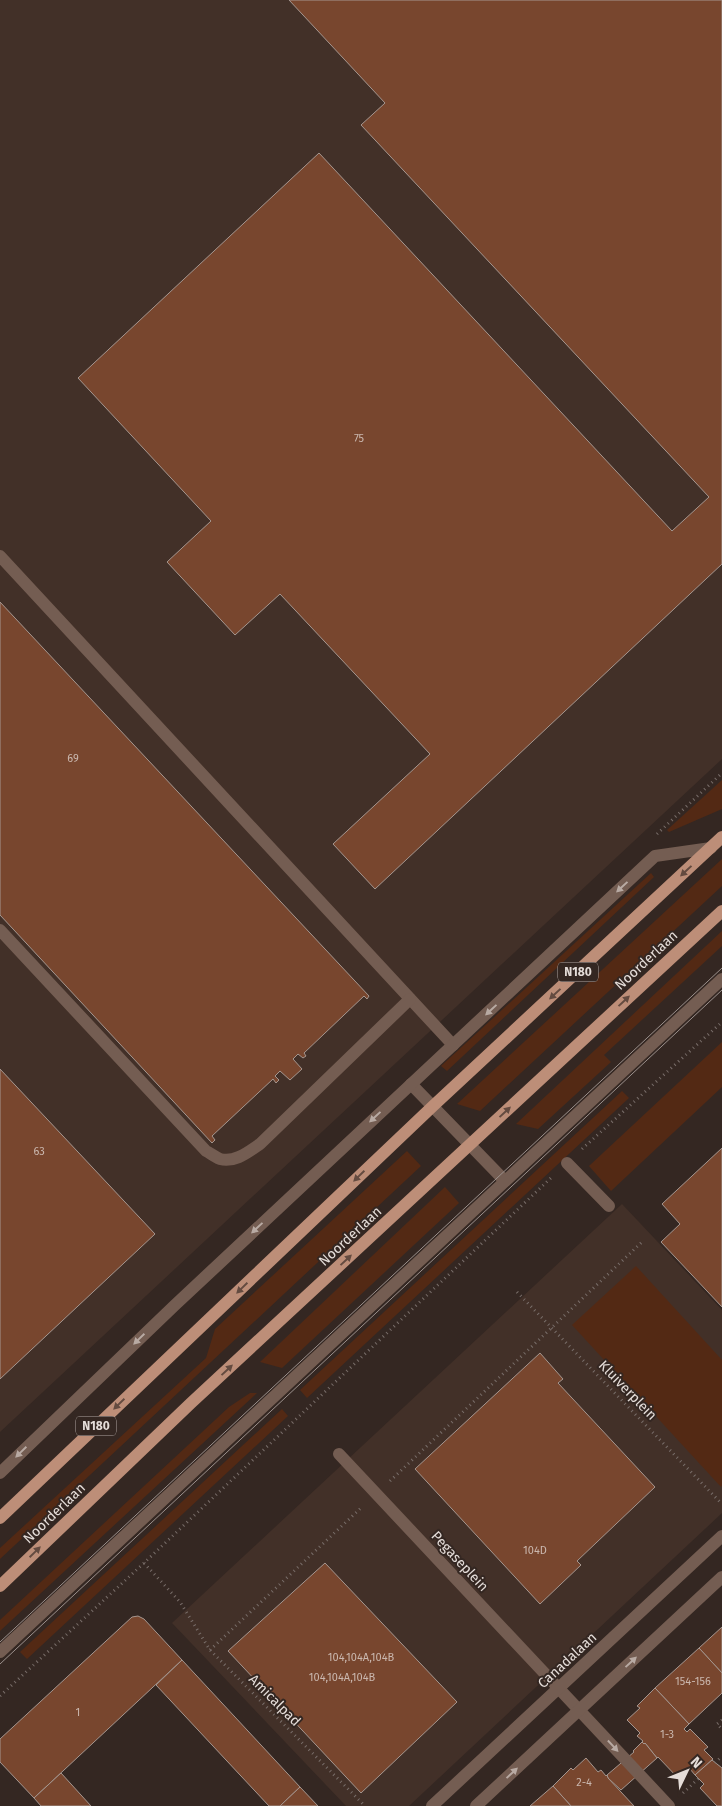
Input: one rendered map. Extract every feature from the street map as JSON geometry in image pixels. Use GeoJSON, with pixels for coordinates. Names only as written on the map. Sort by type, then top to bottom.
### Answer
{"type":"FeatureCollection","features":[{"type":"Feature","properties":{"kind":"main road","name":"N180"},"geometry":{"type":"LineString","coordinates":[[0,1518],[433,1106],[722,838]]}},
{"type":"Feature","properties":{"kind":"main road","name":"Noorderlaan"},"geometry":{"type":"LineString","coordinates":[[0,1586],[191,1403],[722,910]]}},
{"type":"Feature","properties":{"kind":"street"},"geometry":{"type":"LineString","coordinates":[[0,556],[453,1045]]}},
{"type":"Feature","properties":{"kind":"street"},"geometry":{"type":"LineString","coordinates":[[0,1473],[174,1305],[655,856],[711,848]]}},
{"type":"Feature","properties":{"kind":"street"},"geometry":{"type":"LineString","coordinates":[[0,930],[206,1151],[220,1159],[244,1156],[260,1144],[410,999]]}},
{"type":"Feature","properties":{"kind":"street"},"geometry":{"type":"LineString","coordinates":[[0,1652],[722,979]]}},
{"type":"Feature","properties":{"kind":"street"},"geometry":{"type":"LineString","coordinates":[[411,1084],[505,1181]]}},
{"type":"Feature","properties":{"kind":"street"},"geometry":{"type":"LineString","coordinates":[[567,1163],[609,1206]]}},
{"type":"Feature","properties":{"kind":"street","name":"Pegaseplein"},"geometry":{"type":"LineString","coordinates":[[339,1454],[669,1806]]}},
{"type":"Feature","properties":{"kind":"street","name":"Canadalaan"},"geometry":{"type":"LineString","coordinates":[[432,1806],[722,1536]]}},
{"type":"Feature","properties":{"kind":"street"},"geometry":{"type":"LineString","coordinates":[[476,1806],[722,1577]]}},
{"type":"Feature","properties":{"kind":"path"},"geometry":{"type":"LineString","coordinates":[[0,1696],[144,1563],[567,1163],[722,1022]]}},
{"type":"Feature","properties":{"kind":"path"},"geometry":{"type":"LineString","coordinates":[[210,1650],[642,1242]]}},
{"type":"Feature","properties":{"kind":"path","name":"Kluiverplein"},"geometry":{"type":"LineString","coordinates":[[517,1292],[722,1504]]}},
{"type":"Feature","properties":{"kind":"path","name":"Amicalpad"},"geometry":{"type":"LineString","coordinates":[[144,1563],[180,1602],[210,1650],[364,1806]]}},
{"type":"Feature","properties":{"kind":"path"},"geometry":{"type":"LineString","coordinates":[[722,1720],[717,1724],[722,1729]]}},
{"type":"Feature","properties":{"kind":"path"},"geometry":{"type":"LineString","coordinates":[[715,1763],[722,1756]]}},
{"type":"Feature","properties":{"kind":"shaded area"},"geometry":{"type":"Polygon","coordinates":[[[0,0],[722,0],[722,759],[0,1432],[0,0]]]}},
{"type":"Feature","properties":{"kind":"shaded area"},"geometry":{"type":"Polygon","coordinates":[[[722,780],[722,809],[669,832],[667,830],[722,780]]]}},
{"type":"Feature","properties":{"kind":"shaded area"},"geometry":{"type":"Polygon","coordinates":[[[722,859],[722,886],[480,1111],[457,1104],[722,859]]]}},
{"type":"Feature","properties":{"kind":"shaded area"},"geometry":{"type":"Polygon","coordinates":[[[651,873],[654,877],[447,1071],[441,1066],[651,873]]]}},
{"type":"Feature","properties":{"kind":"shaded area"},"geometry":{"type":"Polygon","coordinates":[[[722,931],[722,946],[604,1055],[611,1062],[538,1129],[516,1124],[722,931]]]}},
{"type":"Feature","properties":{"kind":"shaded area"},"geometry":{"type":"Polygon","coordinates":[[[722,1042],[722,1087],[611,1191],[589,1166],[722,1042]]]}},
{"type":"Feature","properties":{"kind":"shaded area"},"geometry":{"type":"Polygon","coordinates":[[[622,1091],[629,1098],[307,1398],[300,1390],[622,1091]]]}},
{"type":"Feature","properties":{"kind":"shaded area"},"geometry":{"type":"Polygon","coordinates":[[[407,1151],[421,1166],[0,1559],[0,1548],[206,1358],[215,1329],[407,1151]]]}},
{"type":"Feature","properties":{"kind":"shaded area"},"geometry":{"type":"Polygon","coordinates":[[[445,1187],[459,1203],[282,1368],[260,1362],[445,1187]]]}},
{"type":"Feature","properties":{"kind":"shaded area"},"geometry":{"type":"Polygon","coordinates":[[[622,1204],[722,1310],[722,1513],[409,1806],[346,1806],[172,1623],[622,1204]]]}},
{"type":"Feature","properties":{"kind":"shaded area"},"geometry":{"type":"Polygon","coordinates":[[[636,1266],[722,1360],[721,1487],[572,1325],[636,1266]]]}},
{"type":"Feature","properties":{"kind":"shaded area"},"geometry":{"type":"Polygon","coordinates":[[[250,1393],[257,1393],[0,1631],[0,1620],[229,1407],[250,1393]]]}},
{"type":"Feature","properties":{"kind":"shaded area"},"geometry":{"type":"Polygon","coordinates":[[[282,1409],[288,1416],[27,1659],[20,1652],[282,1409]]]}},
{"type":"Feature","properties":{"kind":"building"},"geometry":{"type":"Polygon","coordinates":[[[289,0],[722,0],[722,564],[375,889],[333,844],[430,754],[280,594],[235,635],[167,562],[211,521],[78,378],[319,153],[672,531],[709,497],[361,125],[385,103],[289,0]]]}},
{"type":"Feature","properties":{"kind":"building"},"geometry":{"type":"Polygon","coordinates":[[[0,602],[369,996],[367,999],[364,996],[304,1053],[306,1056],[303,1058],[298,1054],[293,1059],[302,1069],[290,1080],[280,1071],[275,1076],[279,1080],[276,1083],[273,1079],[212,1136],[215,1140],[212,1143],[0,915],[0,602]]]}},
{"type":"Feature","properties":{"kind":"building"},"geometry":{"type":"Polygon","coordinates":[[[0,1069],[155,1234],[0,1379],[0,1069]]]}},
{"type":"Feature","properties":{"kind":"building"},"geometry":{"type":"Polygon","coordinates":[[[722,1148],[722,1307],[661,1242],[680,1224],[662,1204],[722,1148]]]}},
{"type":"Feature","properties":{"kind":"building"},"geometry":{"type":"Polygon","coordinates":[[[540,1353],[563,1379],[558,1383],[655,1487],[577,1561],[581,1565],[540,1604],[415,1469],[540,1353]]]}},
{"type":"Feature","properties":{"kind":"building"},"geometry":{"type":"Polygon","coordinates":[[[325,1563],[457,1702],[361,1793],[228,1651],[325,1563]]]}},
{"type":"Feature","properties":{"kind":"building"},"geometry":{"type":"Polygon","coordinates":[[[138,1616],[144,1619],[182,1660],[34,1798],[0,1762],[0,1739],[132,1617],[138,1616]]]}},
{"type":"Feature","properties":{"kind":"building"},"geometry":{"type":"Polygon","coordinates":[[[722,1627],[722,1673],[699,1648],[722,1627]]]}},
{"type":"Feature","properties":{"kind":"building"},"geometry":{"type":"Polygon","coordinates":[[[699,1648],[722,1673],[722,1693],[689,1724],[655,1688],[699,1648]]]}},
{"type":"Feature","properties":{"kind":"building"},"geometry":{"type":"Polygon","coordinates":[[[182,1660],[300,1787],[280,1806],[269,1806],[156,1685],[182,1660]]]}},
{"type":"Feature","properties":{"kind":"building"},"geometry":{"type":"Polygon","coordinates":[[[655,1688],[689,1724],[684,1729],[687,1732],[690,1729],[708,1747],[704,1750],[713,1759],[695,1775],[690,1769],[679,1779],[642,1742],[637,1736],[640,1733],[627,1720],[640,1708],[637,1706],[655,1688]]]}},
{"type":"Feature","properties":{"kind":"building"},"geometry":{"type":"Polygon","coordinates":[[[642,1742],[645,1743],[657,1758],[621,1790],[607,1775],[634,1752],[642,1742]]]}},
{"type":"Feature","properties":{"kind":"building"},"geometry":{"type":"Polygon","coordinates":[[[586,1758],[598,1772],[601,1770],[607,1775],[634,1806],[571,1806],[553,1786],[571,1768],[573,1770],[586,1758]]]}},
{"type":"Feature","properties":{"kind":"building"},"geometry":{"type":"Polygon","coordinates":[[[712,1760],[722,1768],[722,1806],[717,1806],[700,1788],[704,1784],[695,1775],[712,1760]]]}},
{"type":"Feature","properties":{"kind":"building"},"geometry":{"type":"Polygon","coordinates":[[[61,1773],[91,1806],[41,1806],[34,1798],[61,1773]]]}},
{"type":"Feature","properties":{"kind":"building"},"geometry":{"type":"Polygon","coordinates":[[[553,1786],[571,1806],[530,1806],[553,1786]]]}},
{"type":"Feature","properties":{"kind":"building"},"geometry":{"type":"Polygon","coordinates":[[[300,1787],[318,1806],[280,1806],[300,1787]]]}},
{"type":"Feature","properties":{"kind":"tram line"},"geometry":{"type":"LineString","coordinates":[[0,1642],[722,968]]}},
{"type":"Feature","properties":{"kind":"tram line"},"geometry":{"type":"LineString","coordinates":[[0,1664],[722,990]]}}]}
